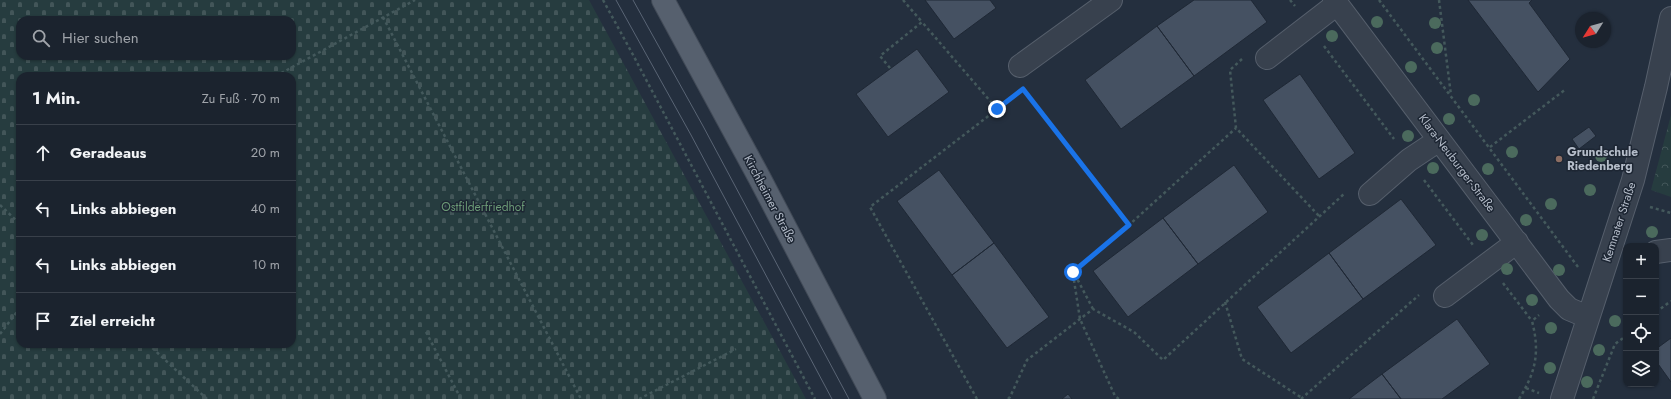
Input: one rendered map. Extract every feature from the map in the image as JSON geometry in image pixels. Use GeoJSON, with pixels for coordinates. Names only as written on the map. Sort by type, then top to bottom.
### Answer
{"type":"FeatureCollection","features":[{"type":"Feature","properties":{"kind":"main road","name":"Kirchheimer Straße"},"geometry":{"type":"LineString","coordinates":[[663,0],[759,177],[875,399]]}},
{"type":"Feature","properties":{"kind":"street"},"geometry":{"type":"LineString","coordinates":[[1020,66],[1111,0]]}},
{"type":"Feature","properties":{"kind":"street"},"geometry":{"type":"LineString","coordinates":[[1267,58],[1336,2]]}},
{"type":"Feature","properties":{"kind":"street","name":"Klara-Neuburger-Straße"},"geometry":{"type":"LineString","coordinates":[[1336,2],[1559,299],[1569,309],[1588,317]]}},
{"type":"Feature","properties":{"kind":"street","name":"Kemnater Straße"},"geometry":{"type":"LineString","coordinates":[[1562,399],[1588,317],[1618,252],[1633,180],[1671,18]]}},
{"type":"Feature","properties":{"kind":"street"},"geometry":{"type":"LineString","coordinates":[[1370,194],[1409,160],[1439,140]]}},
{"type":"Feature","properties":{"kind":"street"},"geometry":{"type":"LineString","coordinates":[[1445,296],[1517,242]]}},
{"type":"Feature","properties":{"kind":"street"},"geometry":{"type":"LineString","coordinates":[[1659,252],[1671,250]]}},
{"type":"Feature","properties":{"kind":"path"},"geometry":{"type":"LineString","coordinates":[[283,72],[415,0]]}},
{"type":"Feature","properties":{"kind":"path"},"geometry":{"type":"LineString","coordinates":[[603,0],[815,399]]}},
{"type":"Feature","properties":{"kind":"path"},"geometry":{"type":"LineString","coordinates":[[903,0],[997,109]]}},
{"type":"Feature","properties":{"kind":"path"},"geometry":{"type":"LineString","coordinates":[[1379,0],[1579,267]]}},
{"type":"Feature","properties":{"kind":"path"},"geometry":{"type":"LineString","coordinates":[[1439,0],[1452,96]]}},
{"type":"Feature","properties":{"kind":"path"},"geometry":{"type":"LineString","coordinates":[[383,17],[581,399]]}},
{"type":"Feature","properties":{"kind":"path"},"geometry":{"type":"LineString","coordinates":[[890,68],[880,56],[922,22]]}},
{"type":"Feature","properties":{"kind":"path"},"geometry":{"type":"LineString","coordinates":[[1245,56],[1230,70],[1236,128],[1319,216]]}},
{"type":"Feature","properties":{"kind":"path"},"geometry":{"type":"LineString","coordinates":[[976,399],[870,207],[1023,89],[1129,225]]}},
{"type":"Feature","properties":{"kind":"path"},"geometry":{"type":"LineString","coordinates":[[1490,147],[1566,89]]}},
{"type":"Feature","properties":{"kind":"path"},"geometry":{"type":"LineString","coordinates":[[1073,272],[1129,225],[1236,128]]}},
{"type":"Feature","properties":{"kind":"path"},"geometry":{"type":"LineString","coordinates":[[1073,272],[1093,309],[1134,332],[1163,360],[1347,191]]}},
{"type":"Feature","properties":{"kind":"path"},"geometry":{"type":"LineString","coordinates":[[0,205],[16,220]]}},
{"type":"Feature","properties":{"kind":"path"},"geometry":{"type":"LineString","coordinates":[[1468,251],[1474,246]]}},
{"type":"Feature","properties":{"kind":"path"},"geometry":{"type":"LineString","coordinates":[[1073,272],[1080,319],[1115,396],[1119,399]]}},
{"type":"Feature","properties":{"kind":"path"},"geometry":{"type":"LineString","coordinates":[[1225,302],[1242,359],[1302,399],[1421,293]]}},
{"type":"Feature","properties":{"kind":"path"},"geometry":{"type":"LineString","coordinates":[[1519,399],[1526,388],[1536,361],[1537,339],[1532,321],[1559,299]]}},
{"type":"Feature","properties":{"kind":"path"},"geometry":{"type":"LineString","coordinates":[[1659,310],[1671,301]]}},
{"type":"Feature","properties":{"kind":"path"},"geometry":{"type":"LineString","coordinates":[[1008,399],[1026,360],[1093,309]]}},
{"type":"Feature","properties":{"kind":"path"},"geometry":{"type":"LineString","coordinates":[[0,334],[16,313]]}},
{"type":"Feature","properties":{"kind":"path"},"geometry":{"type":"LineString","coordinates":[[426,332],[461,399]]}},
{"type":"Feature","properties":{"kind":"path"},"geometry":{"type":"LineString","coordinates":[[1594,399],[1615,344],[1623,338]]}},
{"type":"Feature","properties":{"kind":"path"},"geometry":{"type":"LineString","coordinates":[[152,348],[207,399]]}},
{"type":"Feature","properties":{"kind":"path"},"geometry":{"type":"LineString","coordinates":[[639,399],[736,349]]}},
{"type":"Feature","properties":{"kind":"green space","name":"Ostfilderfriedhof"},"geometry":{"type":"Polygon","coordinates":[[[0,0],[589,0],[806,399],[0,399],[0,0]]]}},
{"type":"Feature","properties":{"kind":"green space"},"geometry":{"type":"Polygon","coordinates":[[[1671,115],[1671,197],[1651,190],[1671,115]]]}},
{"type":"Feature","properties":{"kind":"building"},"geometry":{"type":"Polygon","coordinates":[[[925,0],[990,0],[996,8],[954,39],[925,0]]]}},
{"type":"Feature","properties":{"kind":"building"},"geometry":{"type":"Polygon","coordinates":[[[1194,0],[1251,0],[1267,22],[1194,76],[1157,26],[1194,0]]]}},
{"type":"Feature","properties":{"kind":"building"},"geometry":{"type":"Polygon","coordinates":[[[1468,0],[1532,0],[1529,3],[1570,59],[1538,92],[1468,0]]]}},
{"type":"Feature","properties":{"kind":"building"},"geometry":{"type":"Polygon","coordinates":[[[1157,26],[1194,76],[1121,129],[1085,80],[1157,26]]]}},
{"type":"Feature","properties":{"kind":"building"},"geometry":{"type":"Polygon","coordinates":[[[917,49],[949,92],[888,137],[856,94],[917,49]]]}},
{"type":"Feature","properties":{"kind":"building"},"geometry":{"type":"Polygon","coordinates":[[[1300,74],[1355,153],[1319,179],[1263,100],[1300,74]]]}},
{"type":"Feature","properties":{"kind":"building"},"geometry":{"type":"Polygon","coordinates":[[[1589,127],[1596,136],[1579,149],[1572,139],[1589,127]]]}},
{"type":"Feature","properties":{"kind":"building"},"geometry":{"type":"Polygon","coordinates":[[[1234,165],[1268,212],[1198,264],[1163,218],[1234,165]]]}},
{"type":"Feature","properties":{"kind":"building"},"geometry":{"type":"Polygon","coordinates":[[[939,170],[994,243],[952,275],[897,201],[939,170]]]}},
{"type":"Feature","properties":{"kind":"building"},"geometry":{"type":"Polygon","coordinates":[[[1401,199],[1436,245],[1363,299],[1329,253],[1401,199]]]}},
{"type":"Feature","properties":{"kind":"building"},"geometry":{"type":"Polygon","coordinates":[[[1163,218],[1198,264],[1128,317],[1093,271],[1163,218]]]}},
{"type":"Feature","properties":{"kind":"building"},"geometry":{"type":"Polygon","coordinates":[[[994,243],[1049,317],[1007,348],[952,275],[994,243]]]}},
{"type":"Feature","properties":{"kind":"building"},"geometry":{"type":"Polygon","coordinates":[[[1329,253],[1363,299],[1291,353],[1257,307],[1329,253]]]}},
{"type":"Feature","properties":{"kind":"building"},"geometry":{"type":"Polygon","coordinates":[[[1457,319],[1490,364],[1442,399],[1401,399],[1382,374],[1457,319]]]}},
{"type":"Feature","properties":{"kind":"building"},"geometry":{"type":"Polygon","coordinates":[[[1671,338],[1671,382],[1659,365],[1659,347],[1671,338]]]}},
{"type":"Feature","properties":{"kind":"building"},"geometry":{"type":"Polygon","coordinates":[[[1382,374],[1401,399],[1349,399],[1382,374]]]}},
{"type":"Feature","properties":{"kind":"building"},"geometry":{"type":"Polygon","coordinates":[[[1068,394],[1072,399],[1062,399],[1068,394]]]}},
{"type":"Feature","properties":{"kind":"tram line"},"geometry":{"type":"LineString","coordinates":[[616,0],[691,135],[832,399]]}},
{"type":"Feature","properties":{"kind":"tram line"},"geometry":{"type":"LineString","coordinates":[[633,0],[703,126],[849,399]]}},
{"type":"Feature","properties":{"kind":"place","name":"Grundschule Riedenberg"},"geometry":{"type":"Point","coordinates":[1559,159]}},
{"type":"Feature","properties":{"kind":"route"},"geometry":{"type":"LineString","coordinates":[[997,109],[1023,89],[1129,225],[1073,272]]}}]}
